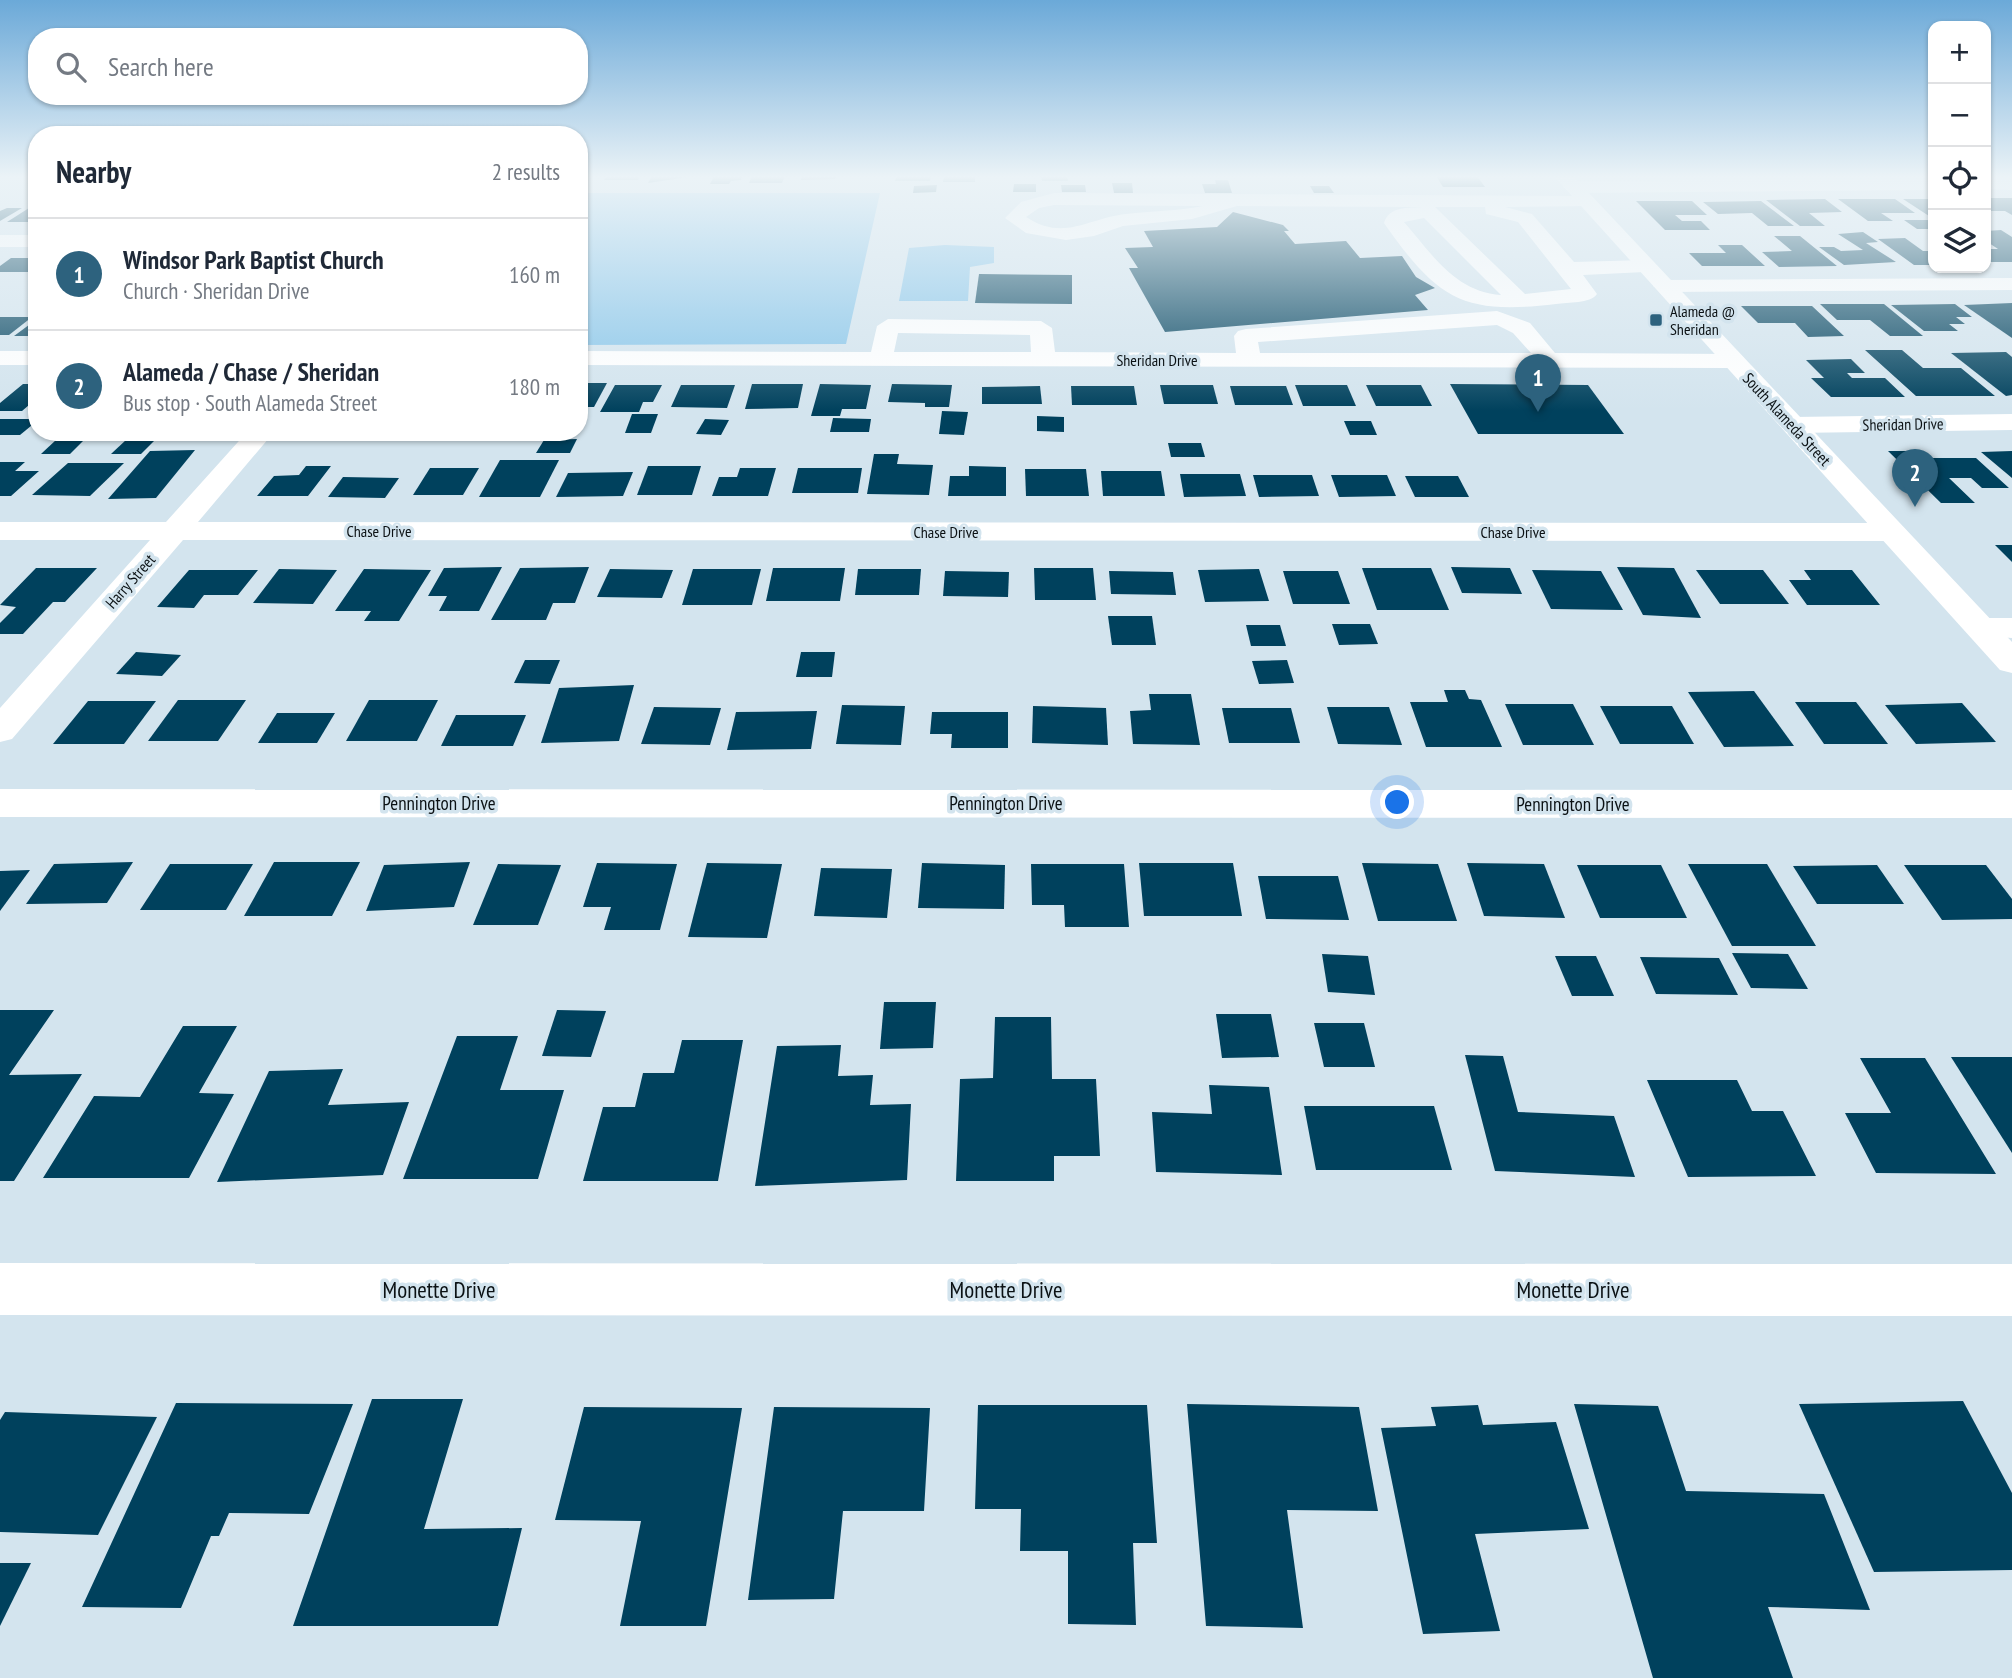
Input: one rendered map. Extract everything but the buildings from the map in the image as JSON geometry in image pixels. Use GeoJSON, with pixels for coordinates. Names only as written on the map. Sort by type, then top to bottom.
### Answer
{"type":"FeatureCollection","features":[{"type":"Feature","properties":{"kind":"street"},"geometry":{"type":"LineString","coordinates":[[1423,254],[1457,290],[1487,301],[1586,294],[1556,254]]}},
{"type":"Feature","properties":{"kind":"street"},"geometry":{"type":"LineString","coordinates":[[1472,254],[1518,299]]}},
{"type":"Feature","properties":{"kind":"street","name":"South Alameda Street"},"geometry":{"type":"LineString","coordinates":[[1635,254],[1892,532],[1996,628],[2012,662]]}},
{"type":"Feature","properties":{"kind":"street"},"geometry":{"type":"LineString","coordinates":[[1568,269],[1645,265]]}},
{"type":"Feature","properties":{"kind":"street"},"geometry":{"type":"LineString","coordinates":[[1664,286],[2012,284]]}},
{"type":"Feature","properties":{"kind":"street"},"geometry":{"type":"LineString","coordinates":[[1250,360],[1246,336],[1382,325],[1425,333],[1529,333],[1548,361]]}},
{"type":"Feature","properties":{"kind":"street"},"geometry":{"type":"LineString","coordinates":[[881,359],[888,326],[1041,328],[1044,360]]}},
{"type":"Feature","properties":{"kind":"street"},"geometry":{"type":"LineString","coordinates":[[0,358],[28,358]]}},
{"type":"Feature","properties":{"kind":"street","name":"Sheridan Drive"},"geometry":{"type":"LineString","coordinates":[[588,358],[1734,361]]}},
{"type":"Feature","properties":{"kind":"street","name":"Sheridan Drive"},"geometry":{"type":"LineString","coordinates":[[1793,425],[2012,422]]}},
{"type":"Feature","properties":{"kind":"street","name":"Harry Street"},"geometry":{"type":"LineString","coordinates":[[0,730],[253,441]]}},
{"type":"Feature","properties":{"kind":"street","name":"Chase Drive"},"geometry":{"type":"LineString","coordinates":[[0,531],[1892,532]]}},
{"type":"Feature","properties":{"kind":"street","name":"Pennington Drive"},"geometry":{"type":"LineString","coordinates":[[0,803],[2012,804]]}},
{"type":"Feature","properties":{"kind":"street","name":"Monette Drive"},"geometry":{"type":"LineString","coordinates":[[0,1289],[2012,1290]]}},
{"type":"Feature","properties":{"kind":"shaded area"},"geometry":{"type":"Polygon","coordinates":[[[588,254],[866,254],[846,344],[588,345],[588,254]]]}},
{"type":"Feature","properties":{"kind":"shaded area"},"geometry":{"type":"Polygon","coordinates":[[[908,254],[994,254],[994,263],[970,267],[968,301],[899,301],[908,254]]]}},
{"type":"Feature","properties":{"kind":"place","name":"Alameda @ Sheridan"},"geometry":{"type":"Point","coordinates":[1656,320]}},
{"type":"Feature","properties":{"kind":"place","name":"Windsor Park Baptist Church"},"geometry":{"type":"Point","coordinates":[1538,412]}},
{"type":"Feature","properties":{"kind":"place","name":"Alameda / Chase / Sheridan"},"geometry":{"type":"Point","coordinates":[1915,507]}}]}
